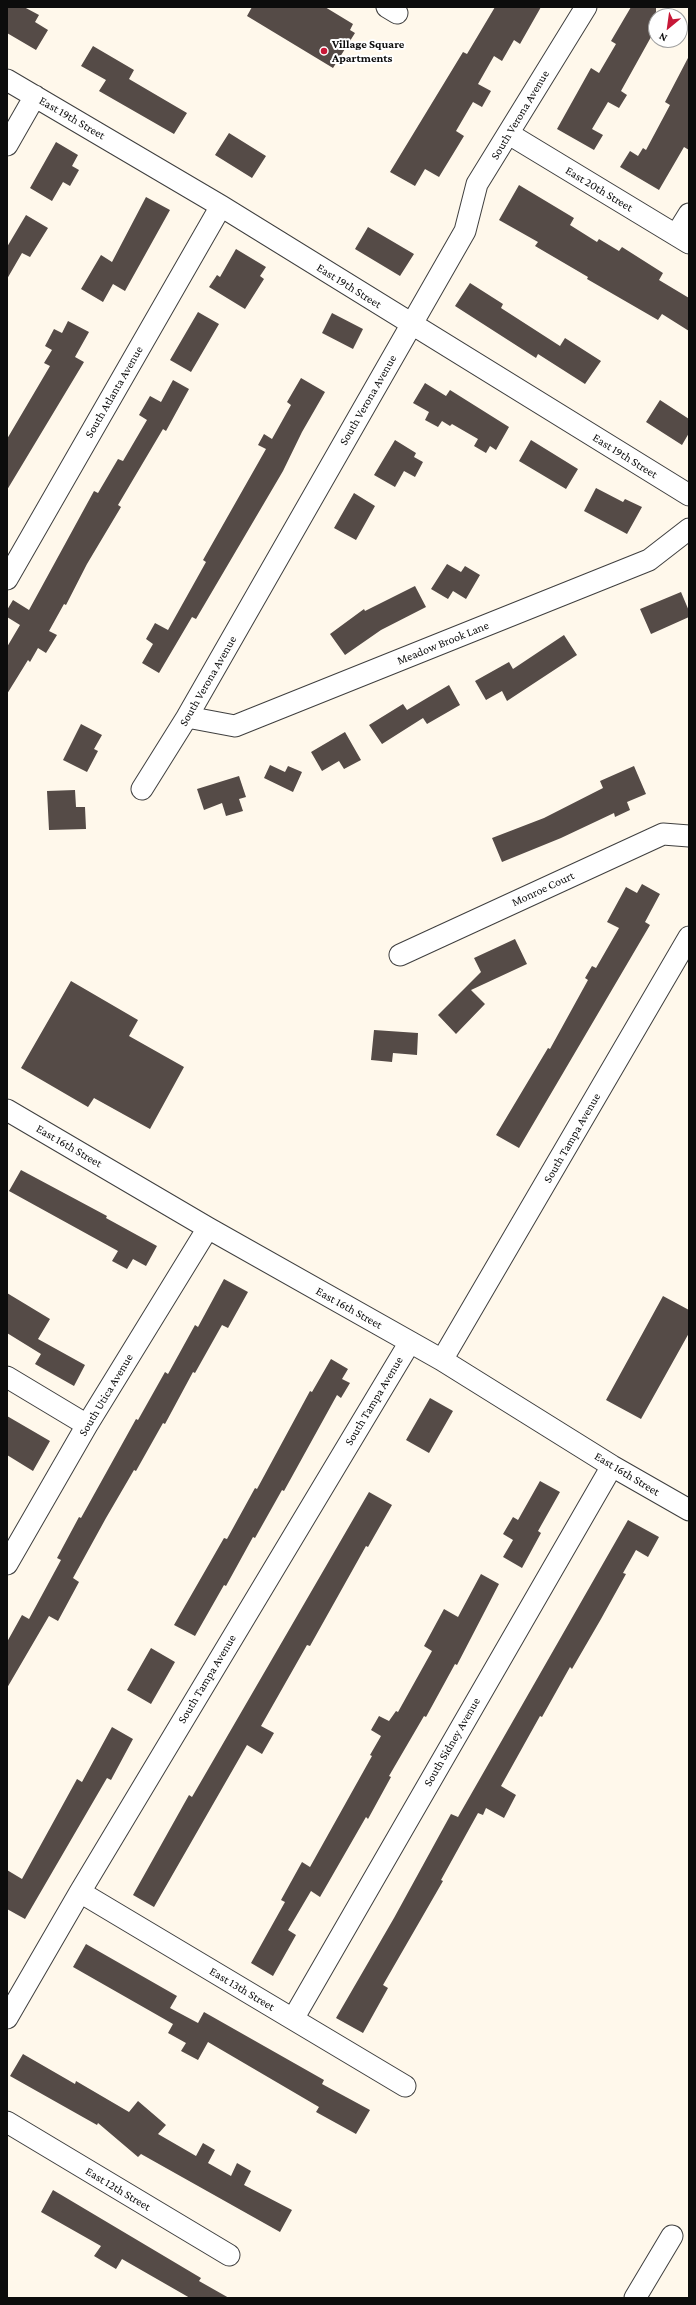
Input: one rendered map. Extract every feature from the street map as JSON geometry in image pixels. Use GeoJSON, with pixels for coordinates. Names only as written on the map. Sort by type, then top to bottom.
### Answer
{"type":"FeatureCollection","features":[{"type":"Feature","properties":{"kind":"street","name":"South Verona Avenue"},"geometry":{"type":"LineString","coordinates":[[142,789],[187,718],[464,231],[477,184],[586,7]]}},
{"type":"Feature","properties":{"kind":"street","name":"East 19th Street"},"geometry":{"type":"LineString","coordinates":[[7,80],[221,206],[411,325],[689,495]]}},
{"type":"Feature","properties":{"kind":"street"},"geometry":{"type":"LineString","coordinates":[[7,145],[35,96]]}},
{"type":"Feature","properties":{"kind":"street","name":"East 20th Street"},"geometry":{"type":"LineString","coordinates":[[509,134],[683,239]]}},
{"type":"Feature","properties":{"kind":"street","name":"South Atlanta Avenue"},"geometry":{"type":"LineString","coordinates":[[7,579],[221,206]]}},
{"type":"Feature","properties":{"kind":"street"},"geometry":{"type":"LineString","coordinates":[[683,239],[689,214]]}},
{"type":"Feature","properties":{"kind":"street","name":"Meadow Brook Lane"},"geometry":{"type":"LineString","coordinates":[[187,718],[235,726],[649,560],[689,529]]}},
{"type":"Feature","properties":{"kind":"street","name":"Monroe Court"},"geometry":{"type":"LineString","coordinates":[[400,956],[662,834],[689,836]]}},
{"type":"Feature","properties":{"kind":"street","name":"South Tampa Avenue"},"geometry":{"type":"LineString","coordinates":[[442,1360],[689,936]]}},
{"type":"Feature","properties":{"kind":"street","name":"East 16th Street"},"geometry":{"type":"LineString","coordinates":[[7,1110],[208,1228],[442,1360],[612,1466],[689,1510]]}},
{"type":"Feature","properties":{"kind":"street","name":"South Utica Avenue"},"geometry":{"type":"LineString","coordinates":[[7,1564],[88,1425],[208,1228]]}},
{"type":"Feature","properties":{"kind":"street","name":"South Tampa Avenue"},"geometry":{"type":"LineString","coordinates":[[7,2018],[80,1892],[410,1342]]}},
{"type":"Feature","properties":{"kind":"street"},"geometry":{"type":"LineString","coordinates":[[7,1377],[88,1425]]}},
{"type":"Feature","properties":{"kind":"street","name":"South Sidney Avenue"},"geometry":{"type":"LineString","coordinates":[[292,2019],[612,1466]]}},
{"type":"Feature","properties":{"kind":"street","name":"East 13th Street"},"geometry":{"type":"LineString","coordinates":[[80,1892],[405,2086]]}},
{"type":"Feature","properties":{"kind":"street","name":"East 12th Street"},"geometry":{"type":"LineString","coordinates":[[7,2122],[229,2255]]}},
{"type":"Feature","properties":{"kind":"street"},"geometry":{"type":"LineString","coordinates":[[635,2298],[672,2236]]}},
{"type":"Feature","properties":{"kind":"building"},"geometry":{"type":"Polygon","coordinates":[[[7,7],[24,7],[39,15],[35,22],[48,30],[36,50],[7,33],[7,7]]]}},
{"type":"Feature","properties":{"kind":"building","name":"Village Square Apartments"},"geometry":{"type":"Polygon","coordinates":[[[252,7],[325,7],[353,24],[350,30],[355,33],[333,68],[247,16],[252,7]]]}},
{"type":"Feature","properties":{"kind":"building"},"geometry":{"type":"Polygon","coordinates":[[[495,7],[541,7],[520,44],[514,40],[502,61],[494,56],[478,84],[491,91],[482,107],[473,102],[456,131],[464,136],[439,177],[425,169],[415,186],[390,172],[463,52],[467,54],[495,7]]]}},
{"type":"Feature","properties":{"kind":"building"},"geometry":{"type":"Polygon","coordinates":[[[631,7],[656,7],[648,8],[648,42],[621,91],[627,95],[619,108],[608,102],[592,129],[603,135],[594,150],[557,129],[591,68],[599,73],[616,44],[611,41],[631,7]]]}},
{"type":"Feature","properties":{"kind":"building"},"geometry":{"type":"Polygon","coordinates":[[[93,46],[134,70],[129,79],[187,113],[174,134],[99,91],[106,80],[81,66],[93,46]]]}},
{"type":"Feature","properties":{"kind":"building"},"geometry":{"type":"Polygon","coordinates":[[[689,56],[689,150],[684,147],[659,190],[620,167],[630,151],[638,156],[643,148],[646,150],[670,105],[665,102],[689,56]]]}},
{"type":"Feature","properties":{"kind":"building"},"geometry":{"type":"Polygon","coordinates":[[[229,133],[266,156],[252,178],[215,155],[229,133]]]}},
{"type":"Feature","properties":{"kind":"building"},"geometry":{"type":"Polygon","coordinates":[[[56,142],[78,155],[72,166],[79,170],[70,186],[63,182],[52,201],[30,188],[56,142]]]}},
{"type":"Feature","properties":{"kind":"building"},"geometry":{"type":"Polygon","coordinates":[[[519,185],[574,218],[570,225],[597,242],[599,239],[619,251],[622,247],[663,273],[659,280],[689,298],[689,331],[662,314],[658,320],[587,279],[588,277],[535,246],[538,242],[499,220],[519,185]]]}},
{"type":"Feature","properties":{"kind":"building"},"geometry":{"type":"Polygon","coordinates":[[[146,197],[170,210],[125,291],[113,284],[103,302],[81,289],[101,255],[112,262],[146,197]]]}},
{"type":"Feature","properties":{"kind":"building"},"geometry":{"type":"Polygon","coordinates":[[[26,215],[48,228],[30,257],[22,253],[7,279],[7,247],[26,215]]]}},
{"type":"Feature","properties":{"kind":"building"},"geometry":{"type":"Polygon","coordinates":[[[368,227],[414,254],[400,276],[355,249],[368,227]]]}},
{"type":"Feature","properties":{"kind":"building"},"geometry":{"type":"Polygon","coordinates":[[[236,249],[266,267],[260,276],[264,279],[245,309],[209,287],[217,275],[220,277],[236,249]]]}},
{"type":"Feature","properties":{"kind":"building"},"geometry":{"type":"Polygon","coordinates":[[[470,283],[503,304],[501,308],[560,346],[565,338],[601,361],[585,384],[538,354],[536,358],[455,306],[470,283]]]}},
{"type":"Feature","properties":{"kind":"building"},"geometry":{"type":"Polygon","coordinates":[[[198,312],[219,324],[191,372],[170,360],[198,312]]]}},
{"type":"Feature","properties":{"kind":"building"},"geometry":{"type":"Polygon","coordinates":[[[332,313],[363,329],[353,349],[322,333],[332,313]]]}},
{"type":"Feature","properties":{"kind":"building"},"geometry":{"type":"Polygon","coordinates":[[[68,321],[89,332],[75,357],[84,362],[7,490],[7,439],[50,366],[44,363],[52,350],[45,346],[54,329],[62,333],[68,321]]]}},
{"type":"Feature","properties":{"kind":"building"},"geometry":{"type":"Polygon","coordinates":[[[301,378],[325,392],[302,432],[283,471],[196,619],[192,617],[159,673],[142,663],[153,644],[146,639],[155,623],[168,630],[206,562],[203,560],[266,449],[258,445],[264,434],[272,439],[291,405],[287,402],[301,378]]]}},
{"type":"Feature","properties":{"kind":"building"},"geometry":{"type":"Polygon","coordinates":[[[173,380],[189,389],[166,431],[163,429],[118,505],[121,507],[87,564],[66,605],[64,604],[49,631],[57,635],[46,653],[38,648],[30,662],[28,660],[7,694],[7,647],[20,625],[7,617],[7,610],[13,600],[29,610],[94,491],[98,493],[118,459],[123,461],[147,420],[139,415],[150,396],[161,402],[173,380]]]}},
{"type":"Feature","properties":{"kind":"building"},"geometry":{"type":"Polygon","coordinates":[[[425,383],[446,396],[450,390],[509,427],[496,450],[490,446],[486,453],[474,446],[478,439],[452,424],[450,426],[442,421],[438,427],[425,420],[429,412],[413,403],[425,383]]]}},
{"type":"Feature","properties":{"kind":"building"},"geometry":{"type":"Polygon","coordinates":[[[660,400],[689,419],[689,433],[682,445],[646,422],[660,400]]]}},
{"type":"Feature","properties":{"kind":"building"},"geometry":{"type":"Polygon","coordinates":[[[395,440],[416,453],[414,457],[423,462],[415,477],[404,471],[395,487],[374,475],[395,440]]]}},
{"type":"Feature","properties":{"kind":"building"},"geometry":{"type":"Polygon","coordinates":[[[531,440],[578,469],[566,489],[519,461],[531,440]]]}},
{"type":"Feature","properties":{"kind":"building"},"geometry":{"type":"Polygon","coordinates":[[[596,488],[623,502],[625,499],[642,507],[627,534],[584,511],[596,488]]]}},
{"type":"Feature","properties":{"kind":"building"},"geometry":{"type":"Polygon","coordinates":[[[354,493],[375,506],[356,540],[334,528],[354,493]]]}},
{"type":"Feature","properties":{"kind":"building"},"geometry":{"type":"Polygon","coordinates":[[[447,564],[461,572],[465,566],[480,575],[466,599],[453,591],[448,599],[431,589],[447,564]]]}},
{"type":"Feature","properties":{"kind":"building"},"geometry":{"type":"Polygon","coordinates":[[[415,586],[426,607],[381,630],[345,655],[330,634],[364,609],[365,611],[415,586]]]}},
{"type":"Feature","properties":{"kind":"building"},"geometry":{"type":"Polygon","coordinates":[[[681,592],[689,611],[689,617],[651,634],[640,609],[681,592]]]}},
{"type":"Feature","properties":{"kind":"building"},"geometry":{"type":"Polygon","coordinates":[[[564,635],[577,655],[507,701],[502,691],[486,700],[475,681],[509,662],[513,669],[564,635]]]}},
{"type":"Feature","properties":{"kind":"building"},"geometry":{"type":"Polygon","coordinates":[[[449,685],[460,705],[427,724],[423,718],[382,744],[369,725],[403,704],[407,710],[449,685]]]}},
{"type":"Feature","properties":{"kind":"building"},"geometry":{"type":"Polygon","coordinates":[[[81,724],[102,735],[94,749],[98,751],[87,772],[63,760],[81,724]]]}},
{"type":"Feature","properties":{"kind":"building"},"geometry":{"type":"Polygon","coordinates":[[[345,732],[361,760],[344,769],[339,761],[322,771],[311,752],[345,732]]]}},
{"type":"Feature","properties":{"kind":"building"},"geometry":{"type":"Polygon","coordinates":[[[270,765],[285,772],[288,766],[302,772],[293,792],[264,778],[270,765]]]}},
{"type":"Feature","properties":{"kind":"building"},"geometry":{"type":"Polygon","coordinates":[[[634,766],[646,794],[627,802],[630,810],[615,817],[614,813],[561,838],[502,862],[492,838],[544,818],[603,788],[600,781],[634,766]]]}},
{"type":"Feature","properties":{"kind":"building"},"geometry":{"type":"Polygon","coordinates":[[[239,776],[246,797],[239,799],[243,811],[226,816],[222,803],[204,810],[197,789],[239,776]]]}},
{"type":"Feature","properties":{"kind":"building"},"geometry":{"type":"Polygon","coordinates":[[[75,790],[76,807],[85,807],[86,829],[49,830],[47,791],[75,790]]]}},
{"type":"Feature","properties":{"kind":"building"},"geometry":{"type":"Polygon","coordinates":[[[642,884],[660,894],[645,922],[650,925],[519,1148],[496,1135],[548,1048],[550,1049],[588,980],[585,978],[592,966],[596,968],[619,928],[607,922],[626,887],[637,893],[642,884]]]}},
{"type":"Feature","properties":{"kind":"building"},"geometry":{"type":"Polygon","coordinates":[[[515,939],[527,964],[471,990],[485,1004],[456,1034],[438,1015],[481,972],[474,958],[515,939]]]}},
{"type":"Feature","properties":{"kind":"building"},"geometry":{"type":"Polygon","coordinates":[[[71,981],[138,1020],[129,1036],[184,1067],[150,1129],[94,1098],[88,1107],[21,1068],[71,981]]]}},
{"type":"Feature","properties":{"kind":"building"},"geometry":{"type":"Polygon","coordinates":[[[374,1030],[418,1033],[417,1055],[393,1053],[392,1062],[371,1060],[374,1030]]]}},
{"type":"Feature","properties":{"kind":"building"},"geometry":{"type":"Polygon","coordinates":[[[21,1170],[107,1216],[106,1218],[157,1246],[146,1266],[133,1259],[127,1269],[112,1261],[118,1251],[9,1191],[21,1170]]]}},
{"type":"Feature","properties":{"kind":"building"},"geometry":{"type":"Polygon","coordinates":[[[224,1279],[248,1292],[228,1328],[222,1325],[195,1373],[193,1372],[165,1424],[163,1423],[136,1471],[134,1470],[106,1518],[73,1578],[79,1582],[58,1621],[49,1616],[7,1688],[7,1642],[22,1615],[29,1619],[61,1560],[57,1558],[79,1517],[81,1518],[136,1419],[138,1420],[165,1372],[168,1374],[195,1325],[198,1327],[224,1279]]]}},
{"type":"Feature","properties":{"kind":"building"},"geometry":{"type":"Polygon","coordinates":[[[7,1293],[50,1319],[38,1339],[85,1365],[74,1386],[35,1364],[41,1354],[7,1333],[7,1293]]]}},
{"type":"Feature","properties":{"kind":"building"},"geometry":{"type":"Polygon","coordinates":[[[663,1296],[689,1310],[689,1333],[641,1419],[606,1400],[663,1296]]]}},
{"type":"Feature","properties":{"kind":"building"},"geometry":{"type":"Polygon","coordinates":[[[331,1359],[348,1369],[342,1379],[350,1383],[341,1398],[337,1395],[284,1491],[282,1490],[255,1538],[253,1537],[226,1586],[224,1585],[195,1636],[174,1625],[224,1538],[227,1539],[255,1488],[257,1489],[310,1391],[312,1392],[331,1359]]]}},
{"type":"Feature","properties":{"kind":"building"},"geometry":{"type":"Polygon","coordinates":[[[430,1398],[453,1411],[429,1453],[406,1440],[430,1398]]]}},
{"type":"Feature","properties":{"kind":"building"},"geometry":{"type":"Polygon","coordinates":[[[7,1416],[50,1441],[33,1471],[7,1455],[7,1416]]]}},
{"type":"Feature","properties":{"kind":"building"},"geometry":{"type":"Polygon","coordinates":[[[540,1481],[560,1492],[538,1531],[541,1533],[522,1568],[503,1557],[513,1540],[503,1534],[513,1517],[518,1520],[540,1481]]]}},
{"type":"Feature","properties":{"kind":"building"},"geometry":{"type":"Polygon","coordinates":[[[369,1492],[392,1505],[368,1547],[366,1546],[310,1646],[307,1645],[261,1726],[274,1733],[262,1754],[247,1745],[154,1907],[133,1895],[189,1795],[192,1797],[369,1492]]]}},
{"type":"Feature","properties":{"kind":"building"},"geometry":{"type":"Polygon","coordinates":[[[628,1520],[659,1537],[648,1557],[636,1550],[623,1573],[626,1574],[601,1619],[572,1669],[570,1667],[542,1717],[540,1716],[501,1786],[516,1795],[504,1818],[486,1808],[483,1815],[478,1813],[441,1880],[443,1881],[383,1985],[388,1988],[363,2033],[336,2018],[394,1918],[451,1814],[458,1817],[628,1520]]]}},
{"type":"Feature","properties":{"kind":"building"},"geometry":{"type":"Polygon","coordinates":[[[481,1574],[499,1584],[457,1665],[455,1664],[426,1717],[424,1716],[389,1776],[391,1777],[368,1819],[366,1817],[320,1897],[311,1891],[288,1930],[296,1935],[273,1976],[251,1963],[285,1902],[281,1900],[302,1862],[310,1867],[372,1756],[370,1755],[381,1736],[371,1730],[379,1716],[389,1721],[396,1711],[398,1712],[432,1651],[424,1646],[444,1609],[458,1617],[481,1574]]]}},
{"type":"Feature","properties":{"kind":"building"},"geometry":{"type":"Polygon","coordinates":[[[151,1648],[175,1662],[151,1704],[127,1690],[151,1648]]]}},
{"type":"Feature","properties":{"kind":"building"},"geometry":{"type":"Polygon","coordinates":[[[112,1727],[133,1739],[111,1780],[107,1778],[25,1919],[7,1909],[7,1870],[22,1879],[77,1779],[82,1782],[112,1727]]]}},
{"type":"Feature","properties":{"kind":"building"},"geometry":{"type":"Polygon","coordinates":[[[86,1944],[177,1996],[170,2008],[198,2023],[204,2012],[324,2080],[322,2084],[370,2110],[356,2134],[316,2112],[319,2107],[208,2042],[198,2060],[181,2051],[186,2043],[168,2033],[173,2024],[73,1967],[86,1944]]]}},
{"type":"Feature","properties":{"kind":"building"},"geometry":{"type":"Polygon","coordinates":[[[23,2054],[75,2084],[76,2081],[129,2112],[138,2101],[166,2125],[158,2134],[196,2156],[203,2143],[215,2150],[208,2163],[231,2176],[237,2163],[251,2171],[244,2185],[292,2210],[280,2232],[141,2154],[138,2157],[98,2123],[97,2125],[10,2076],[23,2054]]]}},
{"type":"Feature","properties":{"kind":"building"},"geometry":{"type":"Polygon","coordinates":[[[53,2190],[201,2278],[199,2281],[229,2298],[190,2298],[122,2259],[116,2269],[94,2256],[101,2246],[41,2212],[53,2190]]]}},
{"type":"Feature","properties":{"kind":"place","name":"Village Square Apartments"},"geometry":{"type":"Point","coordinates":[324,51]}}]}
